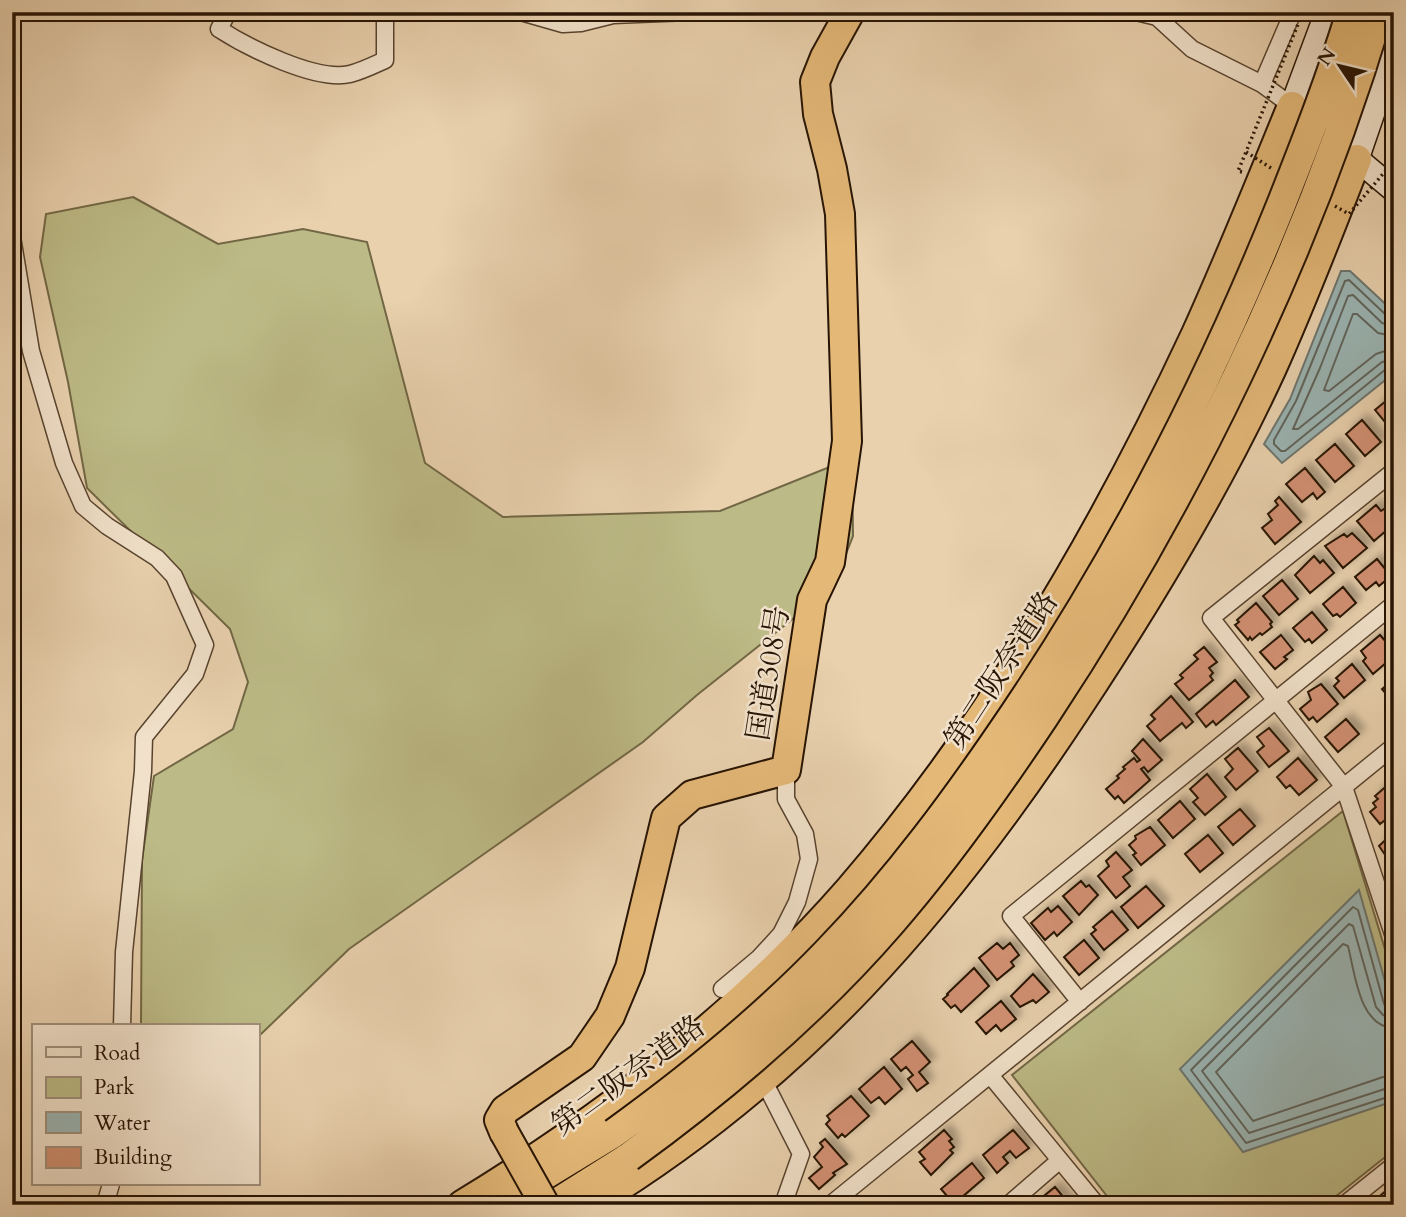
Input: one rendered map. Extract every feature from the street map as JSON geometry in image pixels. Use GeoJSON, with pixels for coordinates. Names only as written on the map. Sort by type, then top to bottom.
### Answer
{"type":"FeatureCollection","features":[{"type":"Feature","properties":{"kind":"highway","name":"国道308号"},"geometry":{"type":"LineString","coordinates":[[545,1205],[499,1121],[505,1110],[582,1057],[610,1016],[629,968],[666,818],[692,795],[786,769],[812,600],[830,562],[847,441],[840,214],[818,114],[815,82],[825,57],[850,12]]}},
{"type":"Feature","properties":{"kind":"highway","name":"第二阪奈道路"},"geometry":{"type":"LineString","coordinates":[[494,1205],[614,1133],[707,1062],[789,990],[830,949],[869,907],[940,819],[1032,687],[1119,547],[1171,450],[1267,241],[1309,134],[1351,12]]}},
{"type":"Feature","properties":{"kind":"highway","name":"第二阪奈道路"},"geometry":{"type":"LineString","coordinates":[[553,1205],[629,1157],[731,1078],[808,1010],[890,924],[962,834],[1054,701],[1142,559],[1195,463],[1292,253],[1334,145],[1379,12]]}},
{"type":"Feature","properties":{"kind":"highway"},"geometry":{"type":"LineString","coordinates":[[462,1205],[603,1110],[731,1009],[848,891],[918,805],[989,705],[1040,626],[1102,520],[1197,332],[1292,106]]}},
{"type":"Feature","properties":{"kind":"highway"},"geometry":{"type":"LineString","coordinates":[[590,1205],[643,1173],[729,1110],[825,1025],[906,938],[1012,803],[1105,666],[1162,574],[1218,474],[1271,370],[1318,262],[1357,159]]}},
{"type":"Feature","properties":{"kind":"street"},"geometry":{"type":"LineString","coordinates":[[228,12],[219,29],[239,42],[287,64],[348,75],[386,60],[385,12]]}},
{"type":"Feature","properties":{"kind":"street"},"geometry":{"type":"LineString","coordinates":[[521,12],[563,24],[581,23],[613,14],[688,12]]}},
{"type":"Feature","properties":{"kind":"street"},"geometry":{"type":"LineString","coordinates":[[1136,12],[1157,17],[1192,49],[1262,84],[1394,190]]}},
{"type":"Feature","properties":{"kind":"street"},"geometry":{"type":"LineString","coordinates":[[1262,84],[1293,12]]}},
{"type":"Feature","properties":{"kind":"street"},"geometry":{"type":"LineString","coordinates":[[1292,106],[1327,12]]}},
{"type":"Feature","properties":{"kind":"street"},"geometry":{"type":"LineString","coordinates":[[1357,159],[1394,51]]}},
{"type":"Feature","properties":{"kind":"street"},"geometry":{"type":"LineString","coordinates":[[12,237],[32,351],[64,463],[83,506],[107,526],[157,558],[174,576],[205,645],[195,674],[144,737],[143,771],[124,953],[122,1024]]}},
{"type":"Feature","properties":{"kind":"street"},"geometry":{"type":"LineString","coordinates":[[1394,471],[1210,618],[1344,787],[1389,901],[1394,937]]}},
{"type":"Feature","properties":{"kind":"street"},"geometry":{"type":"LineString","coordinates":[[1080,1002],[1011,916],[1394,604]]}},
{"type":"Feature","properties":{"kind":"street"},"geometry":{"type":"LineString","coordinates":[[830,1205],[1394,746]]}},
{"type":"Feature","properties":{"kind":"street"},"geometry":{"type":"LineString","coordinates":[[722,989],[759,958],[781,934],[797,902],[809,859],[805,834],[786,799],[786,769]]}},
{"type":"Feature","properties":{"kind":"street"},"geometry":{"type":"LineString","coordinates":[[990,1075],[1097,1205]]}},
{"type":"Feature","properties":{"kind":"street"},"geometry":{"type":"LineString","coordinates":[[769,1091],[801,1154],[783,1205]]}},
{"type":"Feature","properties":{"kind":"street"},"geometry":{"type":"LineString","coordinates":[[1008,1205],[1060,1160]]}},
{"type":"Feature","properties":{"kind":"street"},"geometry":{"type":"LineString","coordinates":[[1344,1205],[1394,1165]]}},
{"type":"Feature","properties":{"kind":"street"},"geometry":{"type":"LineString","coordinates":[[105,1205],[110,1186]]}},
{"type":"Feature","properties":{"kind":"path"},"geometry":{"type":"LineString","coordinates":[[1247,152],[1303,12]]}},
{"type":"Feature","properties":{"kind":"green space"},"geometry":{"type":"Polygon","coordinates":[[[133,197],[218,244],[303,229],[367,242],[425,463],[503,517],[720,511],[852,458],[853,536],[833,587],[697,695],[643,742],[349,949],[259,1036],[259,1024],[141,1024],[142,860],[154,776],[233,729],[248,682],[230,629],[87,488],[68,382],[40,257],[46,214],[133,197]]]}},
{"type":"Feature","properties":{"kind":"green space"},"geometry":{"type":"Polygon","coordinates":[[[1343,811],[1394,979],[1394,1150],[1325,1205],[1114,1205],[1012,1075],[1343,811]]]}},
{"type":"Feature","properties":{"kind":"water"},"geometry":{"type":"Polygon","coordinates":[[[1341,271],[1350,271],[1394,312],[1394,373],[1282,463],[1264,444],[1290,399],[1341,271]]]}},
{"type":"Feature","properties":{"kind":"water"},"geometry":{"type":"Polygon","coordinates":[[[1359,890],[1394,1013],[1394,1101],[1243,1152],[1180,1069],[1359,890]]]}},
{"type":"Feature","properties":{"kind":"building"},"geometry":{"type":"Polygon","coordinates":[[[1392,396],[1394,398],[1394,433],[1375,410],[1392,396]]]}},
{"type":"Feature","properties":{"kind":"building"},"geometry":{"type":"Polygon","coordinates":[[[1362,420],[1381,442],[1365,456],[1346,434],[1362,420]]]}},
{"type":"Feature","properties":{"kind":"building"},"geometry":{"type":"Polygon","coordinates":[[[1335,444],[1354,466],[1335,482],[1316,460],[1335,444]]]}},
{"type":"Feature","properties":{"kind":"building"},"geometry":{"type":"Polygon","coordinates":[[[1305,468],[1325,492],[1317,499],[1313,493],[1302,502],[1286,484],[1305,468]]]}},
{"type":"Feature","properties":{"kind":"building"},"geometry":{"type":"Polygon","coordinates":[[[1279,497],[1301,522],[1275,544],[1262,528],[1272,520],[1268,514],[1278,505],[1275,501],[1279,497]]]}},
{"type":"Feature","properties":{"kind":"building"},"geometry":{"type":"Polygon","coordinates":[[[1376,505],[1381,511],[1384,509],[1394,520],[1394,524],[1374,541],[1357,521],[1376,505]]]}},
{"type":"Feature","properties":{"kind":"building"},"geometry":{"type":"Polygon","coordinates":[[[1352,533],[1367,548],[1343,568],[1325,546],[1344,534],[1347,537],[1352,533]]]}},
{"type":"Feature","properties":{"kind":"building"},"geometry":{"type":"Polygon","coordinates":[[[1314,556],[1320,563],[1323,560],[1334,573],[1310,593],[1295,575],[1314,556]]]}},
{"type":"Feature","properties":{"kind":"building"},"geometry":{"type":"Polygon","coordinates":[[[1377,559],[1391,576],[1379,586],[1376,582],[1366,590],[1355,577],[1377,559]]]}},
{"type":"Feature","properties":{"kind":"building"},"geometry":{"type":"Polygon","coordinates":[[[1282,580],[1298,599],[1279,615],[1263,596],[1282,580]]]}},
{"type":"Feature","properties":{"kind":"building"},"geometry":{"type":"Polygon","coordinates":[[[1343,587],[1356,603],[1340,617],[1337,614],[1333,616],[1323,604],[1343,587]]]}},
{"type":"Feature","properties":{"kind":"building"},"geometry":{"type":"Polygon","coordinates":[[[1256,603],[1272,622],[1272,627],[1262,635],[1260,633],[1248,640],[1235,625],[1256,603]]]}},
{"type":"Feature","properties":{"kind":"building"},"geometry":{"type":"Polygon","coordinates":[[[1312,612],[1327,630],[1312,643],[1309,639],[1305,642],[1293,628],[1312,612]]]}},
{"type":"Feature","properties":{"kind":"building"},"geometry":{"type":"Polygon","coordinates":[[[1281,635],[1293,650],[1275,669],[1260,652],[1281,635]]]}},
{"type":"Feature","properties":{"kind":"building"},"geometry":{"type":"Polygon","coordinates":[[[1380,635],[1394,651],[1394,656],[1373,674],[1363,661],[1366,658],[1361,651],[1380,635]]]}},
{"type":"Feature","properties":{"kind":"building"},"geometry":{"type":"Polygon","coordinates":[[[1204,647],[1217,662],[1209,668],[1213,673],[1210,676],[1213,680],[1189,700],[1175,684],[1183,678],[1180,675],[1198,659],[1194,655],[1204,647]]]}},
{"type":"Feature","properties":{"kind":"building"},"geometry":{"type":"Polygon","coordinates":[[[1352,664],[1365,680],[1344,698],[1334,686],[1339,681],[1336,678],[1352,664]]]}},
{"type":"Feature","properties":{"kind":"building"},"geometry":{"type":"Polygon","coordinates":[[[1394,679],[1394,703],[1382,689],[1394,679]]]}},
{"type":"Feature","properties":{"kind":"building"},"geometry":{"type":"Polygon","coordinates":[[[1235,680],[1249,697],[1216,725],[1213,721],[1206,727],[1196,714],[1235,680]]]}},
{"type":"Feature","properties":{"kind":"building"},"geometry":{"type":"Polygon","coordinates":[[[1321,684],[1338,704],[1317,722],[1313,717],[1309,720],[1300,709],[1311,700],[1308,692],[1321,684]]]}},
{"type":"Feature","properties":{"kind":"building"},"geometry":{"type":"Polygon","coordinates":[[[1171,696],[1193,722],[1186,728],[1182,723],[1160,741],[1147,726],[1155,719],[1151,715],[1171,696]]]}},
{"type":"Feature","properties":{"kind":"building"},"geometry":{"type":"Polygon","coordinates":[[[1346,719],[1359,734],[1338,752],[1325,737],[1346,719]]]}},
{"type":"Feature","properties":{"kind":"building"},"geometry":{"type":"Polygon","coordinates":[[[1269,728],[1289,751],[1269,767],[1257,752],[1264,746],[1257,737],[1269,728]]]}},
{"type":"Feature","properties":{"kind":"building"},"geometry":{"type":"Polygon","coordinates":[[[1143,739],[1162,760],[1148,772],[1144,767],[1141,769],[1150,780],[1124,803],[1118,796],[1115,799],[1106,789],[1119,778],[1117,776],[1125,769],[1123,767],[1134,758],[1137,762],[1140,760],[1132,751],[1143,739]]]}},
{"type":"Feature","properties":{"kind":"building"},"geometry":{"type":"Polygon","coordinates":[[[1238,748],[1258,771],[1236,790],[1225,777],[1233,769],[1225,759],[1238,748]]]}},
{"type":"Feature","properties":{"kind":"building"},"geometry":{"type":"Polygon","coordinates":[[[1298,758],[1317,780],[1299,795],[1290,785],[1286,788],[1277,777],[1298,758]]]}},
{"type":"Feature","properties":{"kind":"building"},"geometry":{"type":"Polygon","coordinates":[[[1207,774],[1226,797],[1205,815],[1193,802],[1198,798],[1190,789],[1207,774]]]}},
{"type":"Feature","properties":{"kind":"building"},"geometry":{"type":"Polygon","coordinates":[[[1390,783],[1394,788],[1394,813],[1380,824],[1370,812],[1376,807],[1373,803],[1378,799],[1375,796],[1390,783]]]}},
{"type":"Feature","properties":{"kind":"building"},"geometry":{"type":"Polygon","coordinates":[[[1180,801],[1195,819],[1173,838],[1158,820],[1180,801]]]}},
{"type":"Feature","properties":{"kind":"building"},"geometry":{"type":"Polygon","coordinates":[[[1240,809],[1255,826],[1233,845],[1218,827],[1240,809]]]}},
{"type":"Feature","properties":{"kind":"building"},"geometry":{"type":"Polygon","coordinates":[[[1150,827],[1165,845],[1141,865],[1129,845],[1136,839],[1135,836],[1150,827]]]}},
{"type":"Feature","properties":{"kind":"building"},"geometry":{"type":"Polygon","coordinates":[[[1394,832],[1394,863],[1392,865],[1379,846],[1394,832]]]}},
{"type":"Feature","properties":{"kind":"building"},"geometry":{"type":"Polygon","coordinates":[[[1208,835],[1223,853],[1200,872],[1185,854],[1208,835]]]}},
{"type":"Feature","properties":{"kind":"building"},"geometry":{"type":"Polygon","coordinates":[[[1116,852],[1132,870],[1123,877],[1130,886],[1116,898],[1098,876],[1109,866],[1106,861],[1116,852]]]}},
{"type":"Feature","properties":{"kind":"building"},"geometry":{"type":"Polygon","coordinates":[[[1081,881],[1098,895],[1079,915],[1063,896],[1081,881]]]}},
{"type":"Feature","properties":{"kind":"building"},"geometry":{"type":"Polygon","coordinates":[[[1146,886],[1164,906],[1138,928],[1121,907],[1146,886]]]}},
{"type":"Feature","properties":{"kind":"building"},"geometry":{"type":"Polygon","coordinates":[[[1058,906],[1072,922],[1057,936],[1054,932],[1045,940],[1031,923],[1048,908],[1051,912],[1058,906]]]}},
{"type":"Feature","properties":{"kind":"building"},"geometry":{"type":"Polygon","coordinates":[[[1112,911],[1128,930],[1104,950],[1091,934],[1096,930],[1093,927],[1112,911]]]}},
{"type":"Feature","properties":{"kind":"building"},"geometry":{"type":"Polygon","coordinates":[[[1084,940],[1099,958],[1079,975],[1064,957],[1084,940]]]}},
{"type":"Feature","properties":{"kind":"building"},"geometry":{"type":"Polygon","coordinates":[[[997,943],[1003,949],[1010,943],[1019,955],[1011,962],[1014,966],[997,980],[979,958],[997,943]]]}},
{"type":"Feature","properties":{"kind":"building"},"geometry":{"type":"Polygon","coordinates":[[[974,968],[989,986],[961,1012],[955,1005],[951,1008],[943,999],[974,968]]]}},
{"type":"Feature","properties":{"kind":"building"},"geometry":{"type":"Polygon","coordinates":[[[1033,974],[1049,992],[1036,1003],[1033,1000],[1020,1007],[1011,996],[1033,974]]]}},
{"type":"Feature","properties":{"kind":"building"},"geometry":{"type":"Polygon","coordinates":[[[1001,1001],[1016,1019],[1001,1031],[996,1025],[986,1034],[976,1022],[1001,1001]]]}},
{"type":"Feature","properties":{"kind":"building"},"geometry":{"type":"Polygon","coordinates":[[[912,1041],[930,1062],[919,1072],[928,1083],[917,1091],[908,1079],[913,1075],[906,1067],[901,1071],[891,1059],[912,1041]]]}},
{"type":"Feature","properties":{"kind":"building"},"geometry":{"type":"Polygon","coordinates":[[[884,1067],[902,1089],[885,1104],[879,1097],[871,1103],[859,1089],[884,1067]]]}},
{"type":"Feature","properties":{"kind":"building"},"geometry":{"type":"Polygon","coordinates":[[[851,1096],[869,1116],[845,1137],[842,1134],[838,1138],[826,1124],[830,1120],[827,1116],[851,1096]]]}},
{"type":"Feature","properties":{"kind":"building"},"geometry":{"type":"Polygon","coordinates":[[[944,1130],[952,1139],[949,1141],[954,1147],[950,1150],[953,1153],[931,1175],[920,1162],[925,1159],[919,1152],[944,1130]]]}},
{"type":"Feature","properties":{"kind":"building"},"geometry":{"type":"Polygon","coordinates":[[[1013,1130],[1029,1148],[1016,1158],[1010,1151],[1003,1157],[1008,1163],[997,1173],[983,1155],[1013,1130]]]}},
{"type":"Feature","properties":{"kind":"building"},"geometry":{"type":"Polygon","coordinates":[[[825,1139],[847,1164],[833,1173],[835,1175],[819,1189],[809,1178],[822,1167],[814,1157],[823,1147],[820,1143],[825,1139]]]}},
{"type":"Feature","properties":{"kind":"building"},"geometry":{"type":"Polygon","coordinates":[[[972,1163],[984,1178],[954,1204],[941,1189],[972,1163]]]}},
{"type":"Feature","properties":{"kind":"building"},"geometry":{"type":"Polygon","coordinates":[[[1394,1184],[1394,1205],[1383,1205],[1386,1202],[1381,1195],[1394,1184]]]}},
{"type":"Feature","properties":{"kind":"building"},"geometry":{"type":"Polygon","coordinates":[[[1055,1187],[1070,1205],[1043,1205],[1039,1200],[1055,1187]]]}}]}
